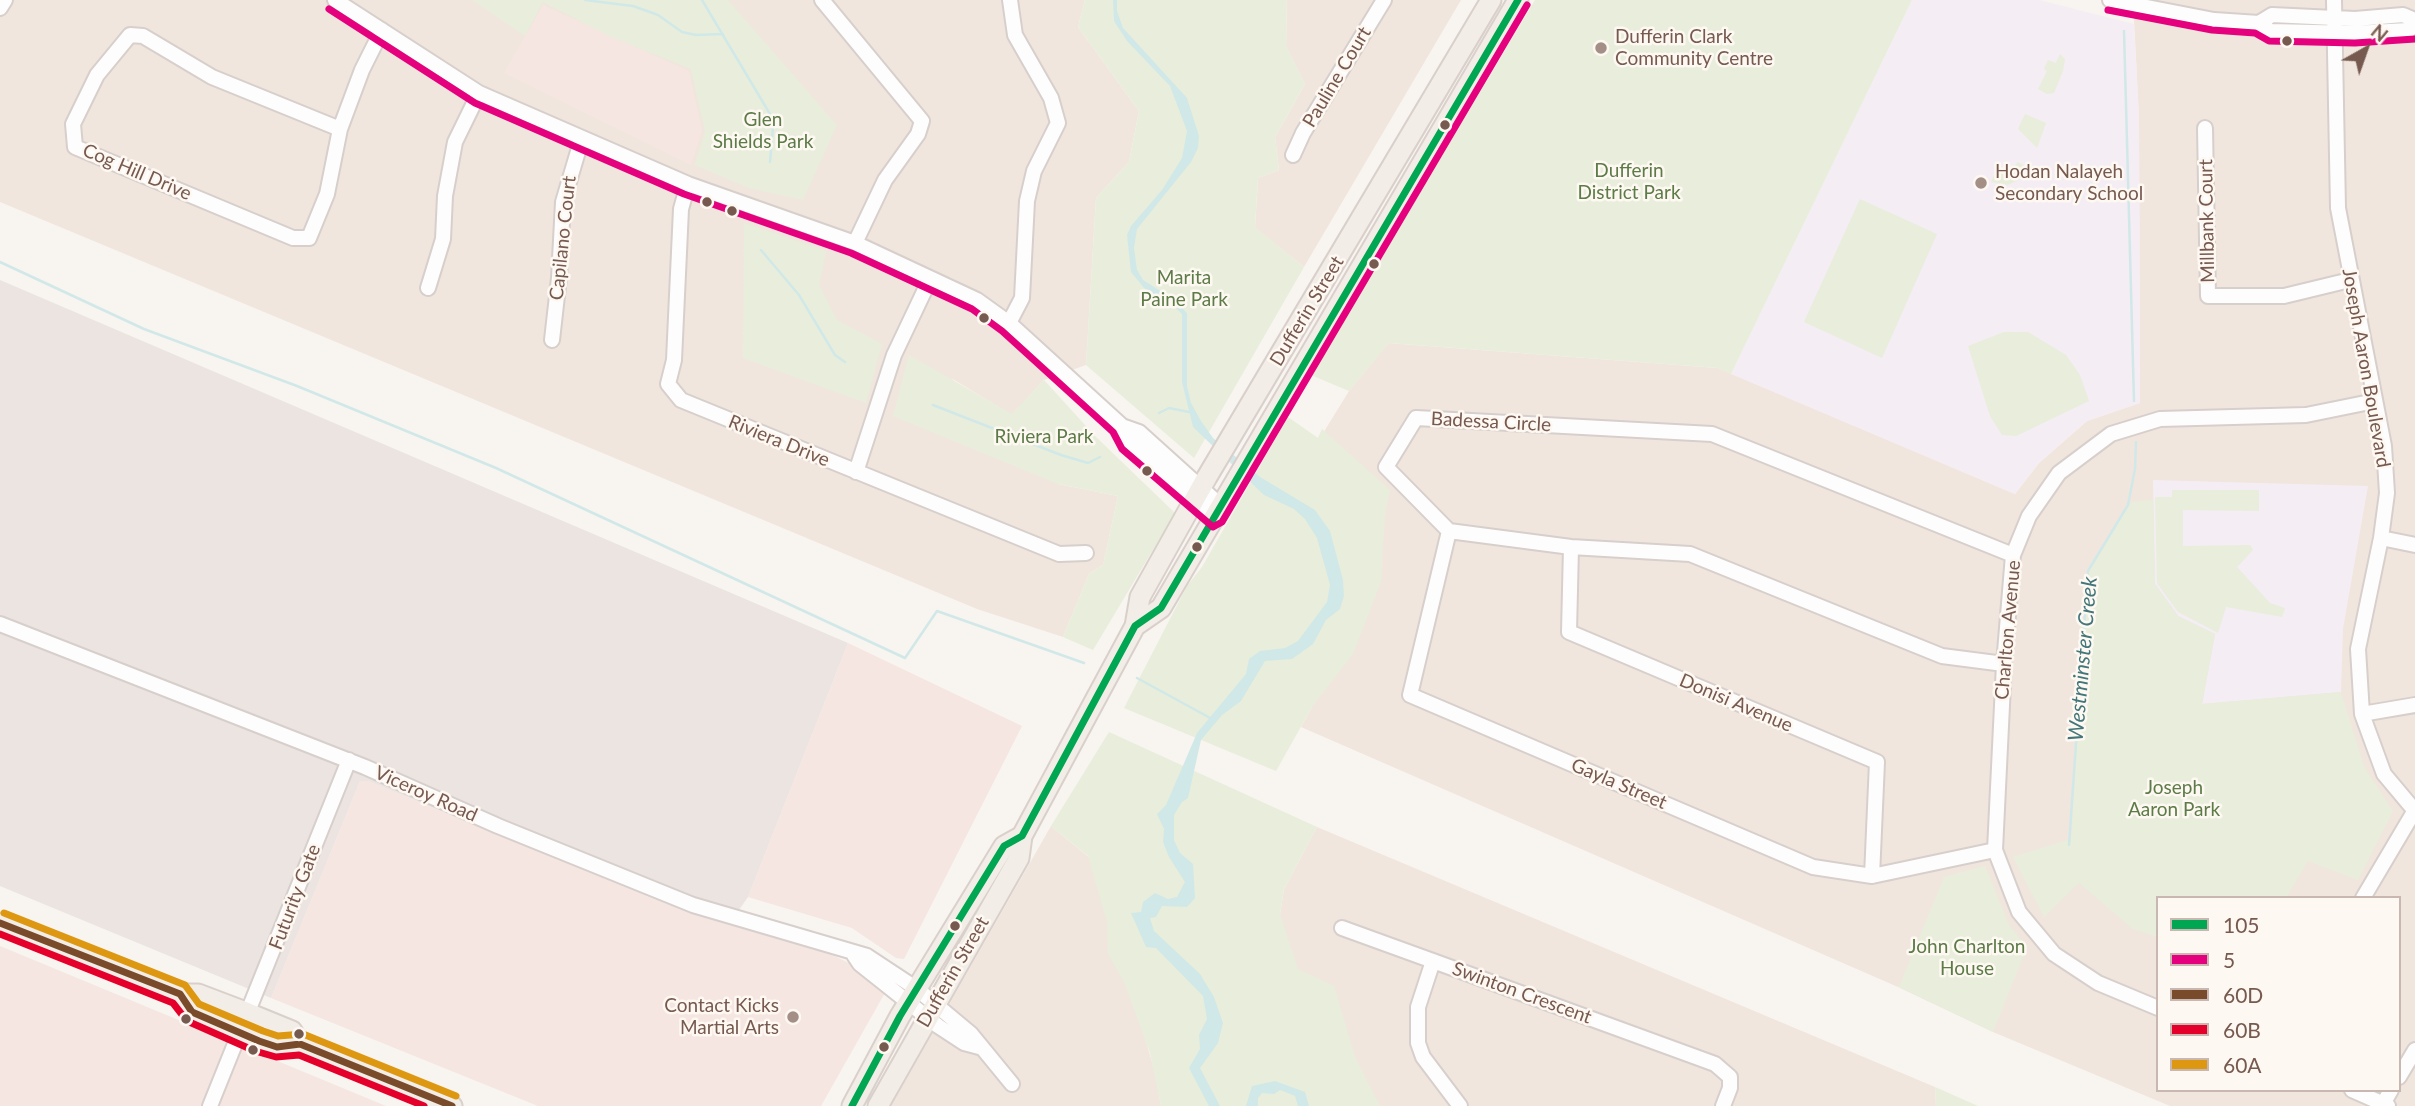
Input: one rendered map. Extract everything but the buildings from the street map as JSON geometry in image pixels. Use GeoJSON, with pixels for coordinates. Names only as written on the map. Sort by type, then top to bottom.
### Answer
{"type":"FeatureCollection","features":[{"type":"Feature","properties":{"kind":"main road","name":"Dufferin Street"},"geometry":{"type":"LineString","coordinates":[[878,1106],[1018,858],[1022,836],[1135,626],[1140,597],[1202,487],[1490,0]]}},
{"type":"Feature","properties":{"kind":"main road","name":"Dufferin Street"},"geometry":{"type":"LineString","coordinates":[[1135,626],[1161,608],[1518,0]]}},
{"type":"Feature","properties":{"kind":"main road","name":"Dufferin Street"},"geometry":{"type":"LineString","coordinates":[[852,1106],[913,995],[1004,846],[1022,836]]}},
{"type":"Feature","properties":{"kind":"main road"},"geometry":{"type":"LineString","coordinates":[[0,923],[180,994],[198,994],[248,1013],[292,1031],[300,1044]]}},
{"type":"Feature","properties":{"kind":"main road"},"geometry":{"type":"LineString","coordinates":[[180,994],[192,1012],[240,1032],[277,1047],[300,1044],[452,1106]]}},
{"type":"Feature","properties":{"kind":"street"},"geometry":{"type":"LineString","coordinates":[[0,8],[5,0]]}},
{"type":"Feature","properties":{"kind":"street"},"geometry":{"type":"LineString","coordinates":[[335,0],[480,93],[688,184],[855,243],[978,300],[1009,323],[1122,426],[1139,432],[1202,487],[1216,511]]}},
{"type":"Feature","properties":{"kind":"street"},"geometry":{"type":"LineString","coordinates":[[1009,323],[1022,299],[1027,201],[1034,171],[1058,123],[1051,98],[1015,35],[1010,0]]}},
{"type":"Feature","properties":{"kind":"street","name":"Pauline Court"},"geometry":{"type":"LineString","coordinates":[[1293,155],[1303,133],[1384,0]]}},
{"type":"Feature","properties":{"kind":"street"},"geometry":{"type":"LineString","coordinates":[[2110,0],[2214,20],[2259,23],[2270,31],[2334,33],[2409,30],[2415,21],[2403,15],[2334,18],[2272,15],[2259,23]]}},
{"type":"Feature","properties":{"kind":"street","name":"Joseph Aaron Boulevard"},"geometry":{"type":"LineString","coordinates":[[2334,0],[2338,208],[2384,446],[2386,482],[2381,538],[2358,649],[2361,714],[2384,775],[2415,811]]}},
{"type":"Feature","properties":{"kind":"street"},"geometry":{"type":"LineString","coordinates":[[830,3],[922,121],[918,134],[885,180],[855,243]]}},
{"type":"Feature","properties":{"kind":"street","name":"Cog Hill Drive"},"geometry":{"type":"LineString","coordinates":[[340,129],[212,77],[143,36],[130,35],[97,75],[73,124],[75,147],[293,238],[309,238],[327,194],[340,129],[362,70],[382,30]]}},
{"type":"Feature","properties":{"kind":"street"},"geometry":{"type":"LineString","coordinates":[[428,288],[443,239],[445,197],[455,142],[480,93]]}},
{"type":"Feature","properties":{"kind":"street","name":"Millbank Court"},"geometry":{"type":"LineString","coordinates":[[2205,128],[2208,296],[2284,296],[2350,279]]}},
{"type":"Feature","properties":{"kind":"street","name":"Capilano Court"},"geometry":{"type":"LineString","coordinates":[[552,340],[563,202],[571,165],[582,138]]}},
{"type":"Feature","properties":{"kind":"street","name":"Riviera Drive"},"geometry":{"type":"LineString","coordinates":[[688,184],[681,209],[674,360],[668,384],[681,400],[1059,554],[1086,553]]}},
{"type":"Feature","properties":{"kind":"street"},"geometry":{"type":"LineString","coordinates":[[856,472],[894,355],[930,279]]}},
{"type":"Feature","properties":{"kind":"street","name":"Charlton Avenue"},"geometry":{"type":"LineString","coordinates":[[2156,1007],[2098,983],[2054,954],[2019,912],[1995,850],[2004,664],[2013,555],[2029,516],[2059,473],[2111,434],[2160,419],[2306,415],[2375,401]]}},
{"type":"Feature","properties":{"kind":"street","name":"Badessa Circle"},"geometry":{"type":"LineString","coordinates":[[1449,531],[1386,467],[1416,418],[1712,433],[2013,555]]}},
{"type":"Feature","properties":{"kind":"street"},"geometry":{"type":"LineString","coordinates":[[1449,531],[1571,547],[1690,554],[1942,656],[2004,664]]}},
{"type":"Feature","properties":{"kind":"street","name":"Gayla Street"},"geometry":{"type":"LineString","coordinates":[[1449,531],[1409,695],[1813,867],[1872,876],[1995,850]]}},
{"type":"Feature","properties":{"kind":"street"},"geometry":{"type":"LineString","coordinates":[[2381,538],[2415,545]]}},
{"type":"Feature","properties":{"kind":"street","name":"Donisi Avenue"},"geometry":{"type":"LineString","coordinates":[[1571,547],[1569,632],[1877,762],[1872,876]]}},
{"type":"Feature","properties":{"kind":"street","name":"Viceroy Road"},"geometry":{"type":"LineString","coordinates":[[0,624],[349,760],[693,905],[867,957],[964,1043],[979,1047],[1012,1084]]}},
{"type":"Feature","properties":{"kind":"street"},"geometry":{"type":"LineString","coordinates":[[2361,714],[2415,705]]}},
{"type":"Feature","properties":{"kind":"street","name":"Futurity Gate"},"geometry":{"type":"LineString","coordinates":[[210,1106],[349,760]]}},
{"type":"Feature","properties":{"kind":"street"},"geometry":{"type":"LineString","coordinates":[[2363,896],[2415,811]]}},
{"type":"Feature","properties":{"kind":"street"},"geometry":{"type":"LineString","coordinates":[[1342,928],[1433,961]]}},
{"type":"Feature","properties":{"kind":"street","name":"Swinton Crescent"},"geometry":{"type":"LineString","coordinates":[[1460,1106],[1423,1058],[1418,1043],[1418,1007],[1433,961],[1716,1064],[1730,1077],[1730,1088],[1723,1106]]}},
{"type":"Feature","properties":{"kind":"street"},"geometry":{"type":"LineString","coordinates":[[2401,1074],[2415,1050]]}},
{"type":"Feature","properties":{"kind":"street"},"geometry":{"type":"LineString","coordinates":[[2357,1092],[2386,1105]]}},
{"type":"Feature","properties":{"kind":"shaded area"},"geometry":{"type":"Polygon","coordinates":[[[0,0],[1085,0],[1078,27],[1139,111],[1129,162],[1096,198],[1086,365],[1044,380],[1012,415],[951,378],[1058,484],[1118,496],[1103,565],[1089,574],[1063,637],[977,609],[0,202],[0,0]]]}},
{"type":"Feature","properties":{"kind":"shaded area"},"geometry":{"type":"Polygon","coordinates":[[[1113,0],[1117,0],[1117,11],[1123,28],[1187,98],[1199,136],[1198,148],[1191,162],[1137,229],[1134,248],[1137,270],[1143,280],[1173,299],[1187,313],[1187,386],[1191,403],[1201,421],[1213,438],[1260,477],[1315,510],[1330,531],[1343,580],[1344,596],[1340,609],[1326,620],[1313,644],[1292,659],[1265,661],[1241,701],[1222,715],[1201,740],[1188,798],[1174,815],[1174,840],[1180,853],[1193,864],[1195,898],[1187,907],[1162,906],[1156,917],[1150,918],[1154,931],[1200,974],[1214,997],[1223,1023],[1218,1043],[1200,1068],[1220,1106],[1209,1106],[1189,1068],[1200,1049],[1199,1035],[1207,1019],[1203,996],[1156,948],[1146,947],[1131,913],[1141,912],[1143,902],[1155,893],[1168,899],[1177,897],[1185,882],[1169,857],[1163,842],[1164,829],[1157,814],[1166,805],[1197,733],[1246,674],[1249,659],[1260,651],[1285,648],[1298,641],[1327,602],[1330,585],[1317,538],[1305,519],[1294,509],[1264,495],[1193,427],[1182,382],[1182,314],[1173,305],[1145,289],[1131,272],[1127,235],[1131,226],[1162,190],[1182,158],[1187,131],[1170,86],[1127,41],[1114,21],[1113,0]]]}},
{"type":"Feature","properties":{"kind":"shaded area"},"geometry":{"type":"Polygon","coordinates":[[[1287,0],[1461,0],[1304,267],[1255,228],[1258,178],[1279,170],[1275,137],[1305,84],[1286,46],[1287,0]]]}},
{"type":"Feature","properties":{"kind":"shaded area","name":"Hodan Nalayeh Secondary School"},"geometry":{"type":"Polygon","coordinates":[[[1912,0],[2039,0],[2134,24],[2139,118],[2140,403],[2087,421],[2039,463],[2015,494],[1731,374],[1912,0]]]}},
{"type":"Feature","properties":{"kind":"shaded area"},"geometry":{"type":"Polygon","coordinates":[[[2133,0],[2415,0],[2415,1106],[2170,1106],[1993,1032],[1898,987],[1301,727],[1312,707],[1317,443],[1349,391],[1388,343],[1718,368],[2015,494],[2039,463],[2087,421],[2140,403],[2139,118],[2133,0]]]}},
{"type":"Feature","properties":{"kind":"shaded area"},"geometry":{"type":"Polygon","coordinates":[[[543,5],[689,71],[702,131],[691,165],[504,73],[543,5]]]}},
{"type":"Feature","properties":{"kind":"shaded area"},"geometry":{"type":"Polygon","coordinates":[[[0,280],[848,643],[748,897],[729,924],[676,908],[368,781],[360,781],[271,998],[0,886],[0,280]]]}},
{"type":"Feature","properties":{"kind":"shaded area"},"geometry":{"type":"Polygon","coordinates":[[[2153,480],[2368,486],[2343,629],[2341,692],[2202,704],[2215,634],[2178,616],[2155,584],[2153,480]]]}},
{"type":"Feature","properties":{"kind":"shaded area"},"geometry":{"type":"Polygon","coordinates":[[[848,643],[1022,726],[904,959],[896,958],[852,928],[748,897],[848,643]]]}},
{"type":"Feature","properties":{"kind":"shaded area"},"geometry":{"type":"Polygon","coordinates":[[[360,781],[368,781],[676,908],[822,950],[861,969],[886,991],[821,1106],[538,1106],[271,998],[360,781]]]}},
{"type":"Feature","properties":{"kind":"shaded area"},"geometry":{"type":"Polygon","coordinates":[[[1051,826],[1096,863],[1155,1073],[1161,1106],[891,1106],[1051,826]]]}},
{"type":"Feature","properties":{"kind":"shaded area"},"geometry":{"type":"Polygon","coordinates":[[[1317,827],[1935,1087],[1936,1106],[1380,1106],[1354,1071],[1276,939],[1284,889],[1317,827]]]}},
{"type":"Feature","properties":{"kind":"shaded area"},"geometry":{"type":"Polygon","coordinates":[[[0,946],[386,1106],[0,1106],[0,946]]]}},
{"type":"Feature","properties":{"kind":"shaded area"},"geometry":{"type":"Polygon","coordinates":[[[1275,1081],[1305,1092],[1309,1106],[1298,1106],[1295,1096],[1280,1090],[1274,1094],[1262,1093],[1258,1098],[1258,1106],[1246,1106],[1252,1086],[1275,1081]]]}},
{"type":"Feature","properties":{"kind":"green space","name":"Glen Shields Park"},"geometry":{"type":"Polygon","coordinates":[[[472,0],[728,0],[837,125],[803,200],[749,188],[695,165],[705,131],[691,69],[609,36],[543,2],[525,36],[472,0]]]}},
{"type":"Feature","properties":{"kind":"green space","name":"Marita Paine Park"},"geometry":{"type":"Polygon","coordinates":[[[1085,0],[1287,0],[1286,46],[1305,84],[1275,137],[1279,170],[1258,178],[1255,227],[1304,267],[1194,458],[1086,365],[1096,198],[1129,162],[1139,111],[1078,27],[1085,0]]]}},
{"type":"Feature","properties":{"kind":"green space","name":"Dufferin District Park"},"geometry":{"type":"Polygon","coordinates":[[[1535,0],[1912,0],[1731,374],[1718,368],[1389,343],[1349,391],[1311,375],[1535,0]]]}},
{"type":"Feature","properties":{"kind":"green space"},"geometry":{"type":"Polygon","coordinates":[[[2060,54],[2065,59],[2063,71],[2054,93],[2047,94],[2038,89],[2047,71],[2044,69],[2048,60],[2056,63],[2060,54]]]}},
{"type":"Feature","properties":{"kind":"green space"},"geometry":{"type":"Polygon","coordinates":[[[2025,114],[2046,123],[2037,148],[2018,129],[2025,114]]]}},
{"type":"Feature","properties":{"kind":"green space"},"geometry":{"type":"Polygon","coordinates":[[[2018,162],[2030,169],[2023,178],[2008,185],[1991,182],[1997,169],[2011,169],[2018,162]]]}},
{"type":"Feature","properties":{"kind":"green space"},"geometry":{"type":"Polygon","coordinates":[[[1860,199],[1937,234],[1882,358],[1804,322],[1860,199]]]}},
{"type":"Feature","properties":{"kind":"green space"},"geometry":{"type":"Polygon","coordinates":[[[744,223],[826,251],[819,285],[837,320],[882,344],[866,403],[743,358],[744,223]]]}},
{"type":"Feature","properties":{"kind":"green space"},"geometry":{"type":"Polygon","coordinates":[[[2004,332],[2028,332],[2066,355],[2080,375],[2089,401],[2016,436],[2002,435],[1990,416],[1968,346],[2004,332]]]}},
{"type":"Feature","properties":{"kind":"green space","name":"Riviera Park"},"geometry":{"type":"Polygon","coordinates":[[[909,355],[1012,414],[1044,380],[1096,437],[1175,513],[1093,650],[1063,637],[1089,574],[1103,565],[1118,496],[1058,484],[893,416],[909,355]]]}},
{"type":"Feature","properties":{"kind":"green space"},"geometry":{"type":"Polygon","coordinates":[[[1288,417],[1318,438],[1322,429],[1390,490],[1385,513],[1381,582],[1353,654],[1312,707],[1276,771],[1124,708],[1187,586],[1202,567],[1288,417]]]}},
{"type":"Feature","properties":{"kind":"green space"},"geometry":{"type":"Polygon","coordinates":[[[2172,490],[2259,490],[2259,511],[2183,510],[2183,546],[2250,545],[2253,550],[2237,567],[2270,603],[2285,608],[2282,617],[2226,607],[2218,633],[2178,612],[2157,583],[2155,497],[2172,497],[2172,490]]]}},
{"type":"Feature","properties":{"kind":"green space","name":"Joseph Aaron Park"},"geometry":{"type":"Polygon","coordinates":[[[2153,500],[2155,584],[2178,616],[2215,634],[2202,704],[2341,692],[2364,767],[2393,811],[2358,880],[2308,861],[2287,896],[2156,896],[2156,936],[2133,929],[2079,883],[2044,917],[2013,857],[2071,839],[2088,568],[2131,502],[2153,500]]]}},
{"type":"Feature","properties":{"kind":"green space"},"geometry":{"type":"Polygon","coordinates":[[[1109,732],[1317,827],[1284,889],[1280,914],[1298,969],[1334,986],[1355,1057],[1380,1106],[1161,1106],[1150,1053],[1124,982],[1108,954],[1107,922],[1088,856],[1051,826],[1109,732]]]}},
{"type":"Feature","properties":{"kind":"green space","name":"John Charlton House"},"geometry":{"type":"Polygon","coordinates":[[[1985,866],[2009,925],[2027,947],[1993,1032],[1899,987],[1944,877],[1985,866]]]}},
{"type":"Feature","properties":{"kind":"green space"},"geometry":{"type":"Polygon","coordinates":[[[1935,1087],[1978,1106],[1936,1106],[1935,1087]]]}},
{"type":"Feature","properties":{"kind":"waterway"},"geometry":{"type":"LineString","coordinates":[[585,0],[633,6],[658,15],[682,32],[696,35],[723,34]]}},
{"type":"Feature","properties":{"kind":"waterway"},"geometry":{"type":"LineString","coordinates":[[702,0],[770,114],[773,127],[770,162]]}},
{"type":"Feature","properties":{"kind":"waterway","name":"Westminster Creek"},"geometry":{"type":"LineString","coordinates":[[2124,31],[2134,401]]}},
{"type":"Feature","properties":{"kind":"waterway"},"geometry":{"type":"LineString","coordinates":[[761,250],[799,295],[835,355],[845,362]]}},
{"type":"Feature","properties":{"kind":"waterway"},"geometry":{"type":"LineString","coordinates":[[0,262],[144,329],[297,386],[496,468],[905,658],[937,611],[1084,663]]}},
{"type":"Feature","properties":{"kind":"waterway"},"geometry":{"type":"LineString","coordinates":[[933,405],[1061,455],[1088,463],[1100,457]]}},
{"type":"Feature","properties":{"kind":"waterway"},"geometry":{"type":"LineString","coordinates":[[1159,413],[1169,408],[1189,412]]}},
{"type":"Feature","properties":{"kind":"waterway","name":"Westminster Creek"},"geometry":{"type":"LineString","coordinates":[[2069,845],[2088,571],[2128,505],[2135,469],[2136,442]]}},
{"type":"Feature","properties":{"kind":"waterway"},"geometry":{"type":"LineString","coordinates":[[1137,678],[1212,719]]}},
{"type":"Feature","properties":{"kind":"transit line","name":"105"},"geometry":{"type":"LineString","coordinates":[[852,1106],[900,1016],[1004,846],[1022,836],[1135,626],[1161,608],[1518,0]]}},
{"type":"Feature","properties":{"kind":"transit line","name":"5"},"geometry":{"type":"LineString","coordinates":[[329,9],[475,103],[684,194],[851,253],[972,309],[1002,331],[1113,432],[1122,449],[1213,527],[1222,522],[1527,5]]}},
{"type":"Feature","properties":{"kind":"transit line","name":"5"},"geometry":{"type":"LineString","coordinates":[[2108,10],[2212,30],[2255,33],[2269,41],[2355,43],[2415,39]]}},
{"type":"Feature","properties":{"kind":"transit line","name":"60A"},"geometry":{"type":"LineString","coordinates":[[4,913],[185,985],[199,1004],[263,1031],[278,1036],[303,1034],[456,1096]]}},
{"type":"Feature","properties":{"kind":"transit line","name":"60D"},"geometry":{"type":"LineString","coordinates":[[0,923],[180,994],[192,1012],[259,1041],[277,1047],[300,1044],[452,1106]]}},
{"type":"Feature","properties":{"kind":"transit line","name":"60B"},"geometry":{"type":"LineString","coordinates":[[0,934],[173,1003],[187,1021],[255,1051],[276,1057],[299,1055],[424,1106]]}},
{"type":"Feature","properties":{"kind":"place","name":"Dufferin Clark Community Centre"},"geometry":{"type":"Point","coordinates":[1601,48]}},
{"type":"Feature","properties":{"kind":"place","name":"Hodan Nalayeh Secondary School"},"geometry":{"type":"Point","coordinates":[1981,183]}},
{"type":"Feature","properties":{"kind":"place","name":"Contact Kicks Martial Arts"},"geometry":{"type":"Point","coordinates":[793,1017]}}]}
